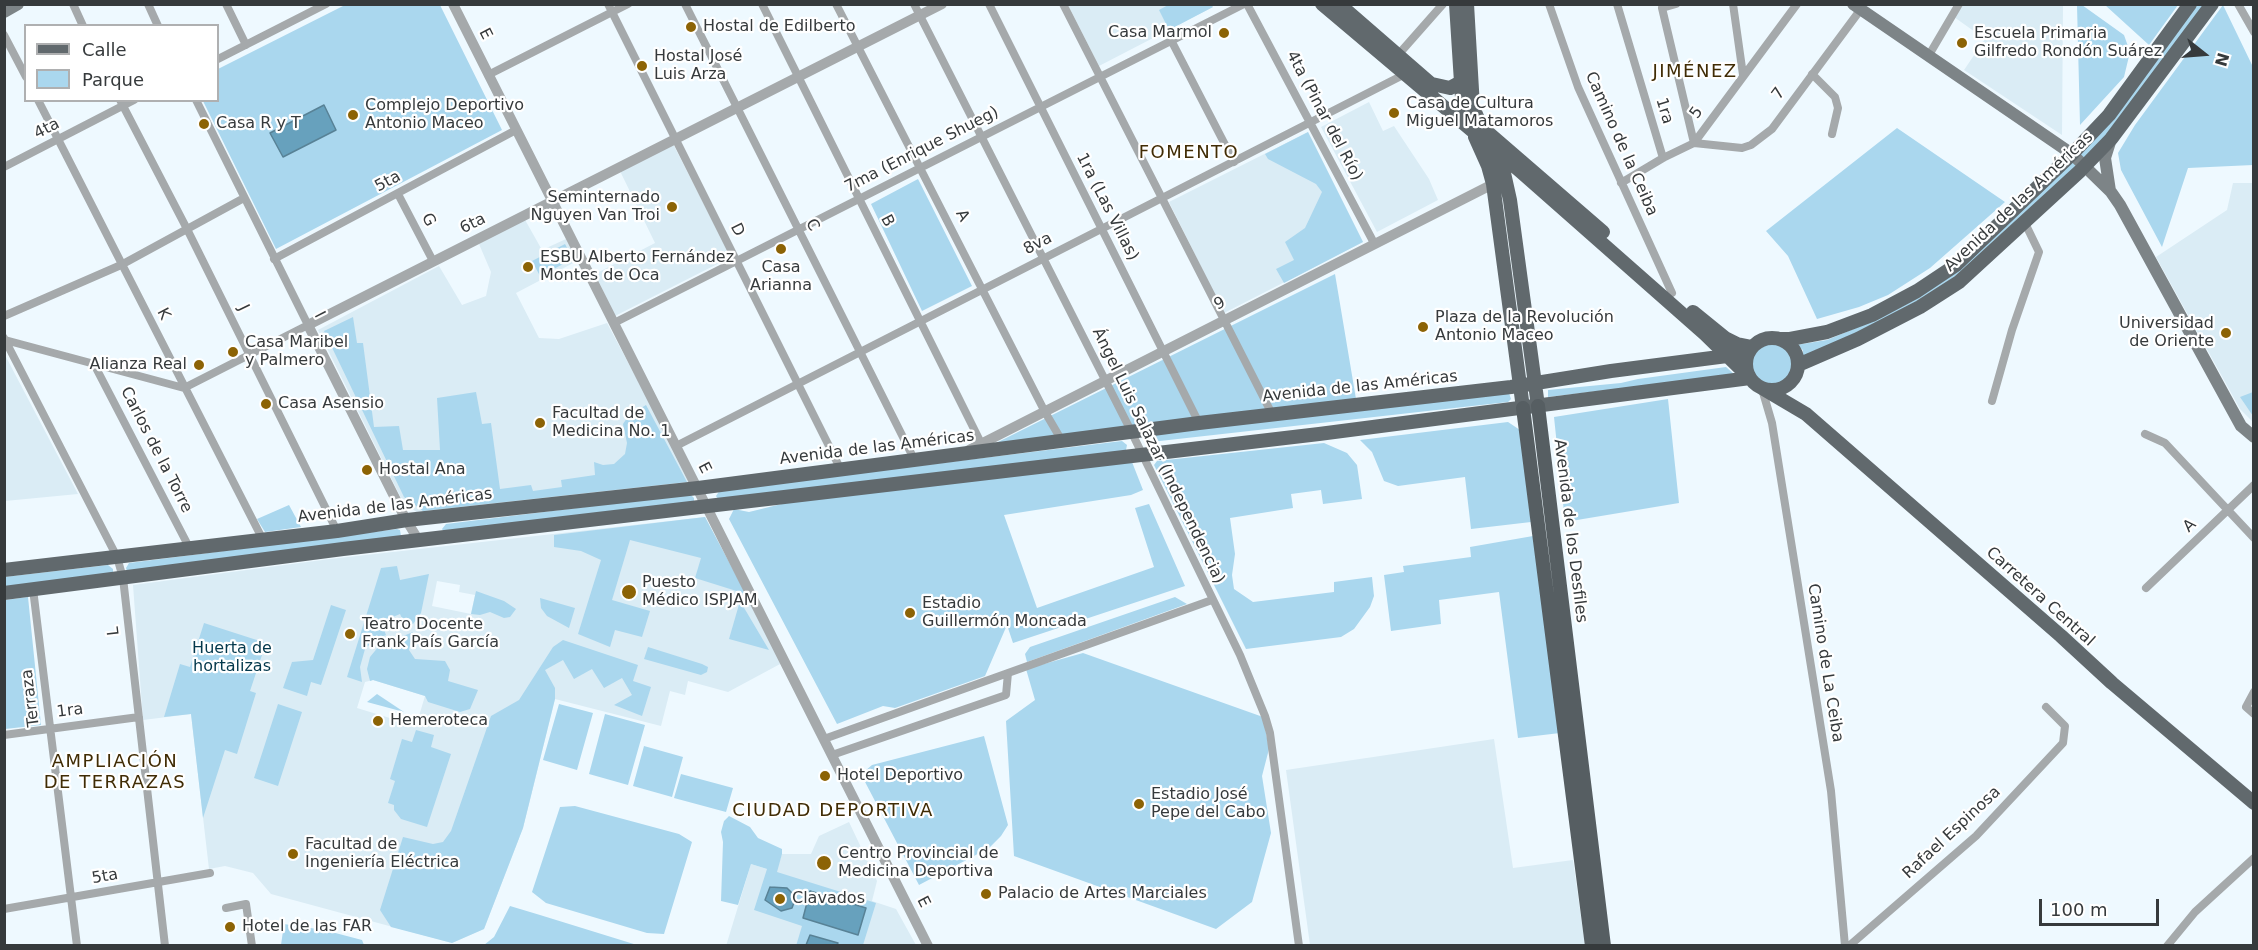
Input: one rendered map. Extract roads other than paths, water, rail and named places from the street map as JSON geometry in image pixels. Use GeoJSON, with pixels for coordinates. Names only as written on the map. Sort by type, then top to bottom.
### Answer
{"type":"FeatureCollection","features":[{"type":"Feature","properties":{"kind":"highway","name":"Avenida de los Desfiles"},"geometry":{"type":"LineString","coordinates":[[1538,406],[1557,615],[1588,867],[1592,945]]}},
{"type":"Feature","properties":{"kind":"highway","name":"Avenida de los Desfiles"},"geometry":{"type":"LineString","coordinates":[[1523,408],[1557,615]]}},
{"type":"Feature","properties":{"kind":"highway","name":"Avenida de los Desfiles"},"geometry":{"type":"LineString","coordinates":[[1588,867],[1604,945]]}},
{"type":"Feature","properties":{"kind":"main road"},"geometry":{"type":"LineString","coordinates":[[4,12],[18,4]]}},
{"type":"Feature","properties":{"kind":"main road"},"geometry":{"type":"LineString","coordinates":[[1322,4],[1410,72],[1725,338],[1737,344],[1752,347]]}},
{"type":"Feature","properties":{"kind":"main road"},"geometry":{"type":"LineString","coordinates":[[1339,4],[1398,55],[1410,72],[1432,84],[1464,111],[1495,150],[1705,334],[1750,378],[1762,388],[1780,389],[1789,384],[1797,371],[1794,349],[1780,339],[1764,339],[1752,347],[1746,360],[1750,378]]}},
{"type":"Feature","properties":{"kind":"main road","name":"Avenida de las Américas"},"geometry":{"type":"LineString","coordinates":[[1780,339],[1827,332],[1872,315],[1917,291],[1956,265],[2072,154],[2109,114],[2190,4]]}},
{"type":"Feature","properties":{"kind":"main road","name":"Avenida de las Américas"},"geometry":{"type":"LineString","coordinates":[[1797,371],[1920,307],[1959,282],[2085,166],[2111,139],[2212,4]]}},
{"type":"Feature","properties":{"kind":"main road"},"geometry":{"type":"LineString","coordinates":[[1454,5],[1477,129]]}},
{"type":"Feature","properties":{"kind":"main road"},"geometry":{"type":"LineString","coordinates":[[1454,5],[1464,111]]}},
{"type":"Feature","properties":{"kind":"main road"},"geometry":{"type":"LineString","coordinates":[[1857,7],[2072,154],[2110,192],[2120,205],[2241,426],[2253,437]]}},
{"type":"Feature","properties":{"kind":"main road"},"geometry":{"type":"LineString","coordinates":[[1432,84],[1450,88],[1461,82]]}},
{"type":"Feature","properties":{"kind":"main road","name":"Avenida de los Desfiles"},"geometry":{"type":"LineString","coordinates":[[1477,129],[1492,184],[1523,408]]}},
{"type":"Feature","properties":{"kind":"main road"},"geometry":{"type":"LineString","coordinates":[[2110,192],[2105,158],[2111,139]]}},
{"type":"Feature","properties":{"kind":"main road","name":"Avenida de los Desfiles"},"geometry":{"type":"LineString","coordinates":[[1495,150],[1504,173],[1510,200],[1538,406]]}},
{"type":"Feature","properties":{"kind":"main road"},"geometry":{"type":"LineString","coordinates":[[1510,200],[1514,183],[1526,177]]}},
{"type":"Feature","properties":{"kind":"main road"},"geometry":{"type":"LineString","coordinates":[[1701,359],[1709,348],[1705,334]]}},
{"type":"Feature","properties":{"kind":"main road","name":"Avenida de las Américas"},"geometry":{"type":"LineString","coordinates":[[4,570],[337,531],[407,520],[698,488],[962,454],[983,447],[1062,441],[1520,386],[1727,356],[1752,347]]}},
{"type":"Feature","properties":{"kind":"main road","name":"Carretera Central"},"geometry":{"type":"LineString","coordinates":[[1797,371],[1795,390],[1797,401],[1806,414]]}},
{"type":"Feature","properties":{"kind":"main road"},"geometry":{"type":"LineString","coordinates":[[4,593],[343,549],[1523,408],[1750,378]]}},
{"type":"Feature","properties":{"kind":"main road","name":"Carretera Central"},"geometry":{"type":"LineString","coordinates":[[1762,388],[1806,414],[2112,683],[2253,803]]}},
{"type":"Feature","properties":{"kind":"street"},"geometry":{"type":"LineString","coordinates":[[73,4],[82,24]]}},
{"type":"Feature","properties":{"kind":"street"},"geometry":{"type":"LineString","coordinates":[[148,4],[157,24]]}},
{"type":"Feature","properties":{"kind":"street"},"geometry":{"type":"LineString","coordinates":[[226,4],[246,45]]}},
{"type":"Feature","properties":{"kind":"street"},"geometry":{"type":"LineString","coordinates":[[301,4],[306,14]]}},
{"type":"Feature","properties":{"kind":"street"},"geometry":{"type":"LineString","coordinates":[[219,58],[326,4]]}},
{"type":"Feature","properties":{"kind":"street","name":"E"},"geometry":{"type":"LineString","coordinates":[[453,4],[928,945]]}},
{"type":"Feature","properties":{"kind":"street"},"geometry":{"type":"LineString","coordinates":[[488,75],[610,9],[628,4]]}},
{"type":"Feature","properties":{"kind":"street","name":"C"},"geometry":{"type":"LineString","coordinates":[[685,4],[914,459]]}},
{"type":"Feature","properties":{"kind":"street","name":"B"},"geometry":{"type":"LineString","coordinates":[[762,4],[983,447]]}},
{"type":"Feature","properties":{"kind":"street","name":"A"},"geometry":{"type":"LineString","coordinates":[[836,4],[1062,441]]}},
{"type":"Feature","properties":{"kind":"street","name":"Ángel Luis Salazar (Independencia)"},"geometry":{"type":"LineString","coordinates":[[914,4],[1132,433],[1240,655],[1265,716],[1270,733],[1299,945]]}},
{"type":"Feature","properties":{"kind":"street","name":"6ta"},"geometry":{"type":"LineString","coordinates":[[184,388],[737,110],[942,4]]}},
{"type":"Feature","properties":{"kind":"street","name":"1ra (Las Villas)"},"geometry":{"type":"LineString","coordinates":[[989,4],[1199,423]]}},
{"type":"Feature","properties":{"kind":"street"},"geometry":{"type":"LineString","coordinates":[[1063,4],[1272,414]]}},
{"type":"Feature","properties":{"kind":"street","name":"7ma (Enrique Shueg)"},"geometry":{"type":"LineString","coordinates":[[614,323],[1246,4]]}},
{"type":"Feature","properties":{"kind":"street","name":"4ta (Pinar del Río)"},"geometry":{"type":"LineString","coordinates":[[1246,4],[1374,243]]}},
{"type":"Feature","properties":{"kind":"street","name":"Camino de la Ceiba"},"geometry":{"type":"LineString","coordinates":[[1549,4],[1578,87],[1672,293]]}},
{"type":"Feature","properties":{"kind":"street","name":"1ra"},"geometry":{"type":"LineString","coordinates":[[1617,4],[1663,158]]}},
{"type":"Feature","properties":{"kind":"street"},"geometry":{"type":"LineString","coordinates":[[1676,4],[1662,8],[1694,144]]}},
{"type":"Feature","properties":{"kind":"street"},"geometry":{"type":"LineString","coordinates":[[1733,4],[1743,75]]}},
{"type":"Feature","properties":{"kind":"street","name":"5"},"geometry":{"type":"LineString","coordinates":[[1621,183],[1663,158],[1694,144],[1797,4]]}},
{"type":"Feature","properties":{"kind":"street"},"geometry":{"type":"LineString","coordinates":[[1929,55],[1959,4]]}},
{"type":"Feature","properties":{"kind":"street"},"geometry":{"type":"LineString","coordinates":[[2238,4],[2253,32]]}},
{"type":"Feature","properties":{"kind":"street"},"geometry":{"type":"LineString","coordinates":[[1398,55],[1454,5]]}},
{"type":"Feature","properties":{"kind":"street","name":"7"},"geometry":{"type":"LineString","coordinates":[[1694,144],[1742,148],[1751,145],[1772,129],[1857,7]]}},
{"type":"Feature","properties":{"kind":"street","name":"D"},"geometry":{"type":"LineString","coordinates":[[610,9],[840,468]]}},
{"type":"Feature","properties":{"kind":"street"},"geometry":{"type":"LineString","coordinates":[[4,35],[24,73]]}},
{"type":"Feature","properties":{"kind":"street"},"geometry":{"type":"LineString","coordinates":[[1172,42],[1234,162]]}},
{"type":"Feature","properties":{"kind":"street","name":"8va"},"geometry":{"type":"LineString","coordinates":[[676,446],[1410,72]]}},
{"type":"Feature","properties":{"kind":"street"},"geometry":{"type":"LineString","coordinates":[[1812,74],[1835,97],[1838,108],[1832,134]]}},
{"type":"Feature","properties":{"kind":"street","name":"K"},"geometry":{"type":"LineString","coordinates":[[39,102],[263,540]]}},
{"type":"Feature","properties":{"kind":"street","name":"I"},"geometry":{"type":"LineString","coordinates":[[197,102],[274,259],[419,541]]}},
{"type":"Feature","properties":{"kind":"street","name":"4ta"},"geometry":{"type":"LineString","coordinates":[[4,167],[59,140],[122,103]]}},
{"type":"Feature","properties":{"kind":"street","name":"J"},"geometry":{"type":"LineString","coordinates":[[122,103],[337,531]]}},
{"type":"Feature","properties":{"kind":"street","name":"5ta"},"geometry":{"type":"LineString","coordinates":[[274,259],[516,130]]}},
{"type":"Feature","properties":{"kind":"street","name":"9"},"geometry":{"type":"LineString","coordinates":[[983,447],[1045,412],[1224,319],[1492,184]]}},
{"type":"Feature","properties":{"kind":"street","name":"G"},"geometry":{"type":"LineString","coordinates":[[398,194],[433,261]]}},
{"type":"Feature","properties":{"kind":"street"},"geometry":{"type":"LineString","coordinates":[[4,316],[121,265],[244,198]]}},
{"type":"Feature","properties":{"kind":"street"},"geometry":{"type":"LineString","coordinates":[[1992,401],[2012,330],[2039,252],[2024,221]]}},
{"type":"Feature","properties":{"kind":"street"},"geometry":{"type":"LineString","coordinates":[[5,339],[95,366],[184,388]]}},
{"type":"Feature","properties":{"kind":"street","name":"L"},"geometry":{"type":"LineString","coordinates":[[5,339],[117,558],[123,578],[165,945]]}},
{"type":"Feature","properties":{"kind":"street","name":"Carlos de la Torre"},"geometry":{"type":"LineString","coordinates":[[95,366],[190,549]]}},
{"type":"Feature","properties":{"kind":"street","name":"Camino de La Ceiba"},"geometry":{"type":"LineString","coordinates":[[1762,388],[1772,423],[1831,792],[1847,945]]}},
{"type":"Feature","properties":{"kind":"street"},"geometry":{"type":"LineString","coordinates":[[2145,434],[2165,443],[2253,538]]}},
{"type":"Feature","properties":{"kind":"street","name":"A"},"geometry":{"type":"LineString","coordinates":[[2146,588],[2253,485]]}},
{"type":"Feature","properties":{"kind":"street","name":"Terraza"},"geometry":{"type":"LineString","coordinates":[[33,589],[77,945]]}},
{"type":"Feature","properties":{"kind":"street"},"geometry":{"type":"LineString","coordinates":[[824,739],[1212,600]]}},
{"type":"Feature","properties":{"kind":"street"},"geometry":{"type":"LineString","coordinates":[[832,755],[1006,695],[1008,673]]}},
{"type":"Feature","properties":{"kind":"street"},"geometry":{"type":"LineString","coordinates":[[2253,692],[2246,706],[2253,714]]}},
{"type":"Feature","properties":{"kind":"street","name":"Rafael Espinosa"},"geometry":{"type":"LineString","coordinates":[[1847,945],[1976,836],[2063,743],[2065,726],[2046,707]]}},
{"type":"Feature","properties":{"kind":"street","name":"1ra"},"geometry":{"type":"LineString","coordinates":[[4,735],[139,717]]}},
{"type":"Feature","properties":{"kind":"street"},"geometry":{"type":"LineString","coordinates":[[2167,945],[2195,912],[2253,858]]}},
{"type":"Feature","properties":{"kind":"street","name":"5ta"},"geometry":{"type":"LineString","coordinates":[[4,909],[210,873]]}},
{"type":"Feature","properties":{"kind":"street"},"geometry":{"type":"LineString","coordinates":[[226,908],[246,904],[252,945]]}},
{"type":"Feature","properties":{"kind":"place","name":"Hostal de Edilberto"},"geometry":{"type":"Point","coordinates":[691,27]}},
{"type":"Feature","properties":{"kind":"place","name":"Casa Marmol"},"geometry":{"type":"Point","coordinates":[1224,33]}},
{"type":"Feature","properties":{"kind":"place","name":"Escuela Primaria Gilfredo Rondón Suárez"},"geometry":{"type":"Point","coordinates":[1962,43]}},
{"type":"Feature","properties":{"kind":"place","name":"Hostal José Luis Arza"},"geometry":{"type":"Point","coordinates":[642,66]}},
{"type":"Feature","properties":{"kind":"place","name":"Casa de Cultura Miguel Matamoros"},"geometry":{"type":"Point","coordinates":[1394,113]}},
{"type":"Feature","properties":{"kind":"place","name":"Complejo Deportivo Antonio Maceo"},"geometry":{"type":"Point","coordinates":[353,115]}},
{"type":"Feature","properties":{"kind":"place","name":"Casa R y T"},"geometry":{"type":"Point","coordinates":[204,124]}},
{"type":"Feature","properties":{"kind":"place","name":"Seminternado Nguyen Van Troi"},"geometry":{"type":"Point","coordinates":[672,207]}},
{"type":"Feature","properties":{"kind":"place","name":"Casa Arianna"},"geometry":{"type":"Point","coordinates":[781,249]}},
{"type":"Feature","properties":{"kind":"place","name":"ESBU Alberto Fernández Montes de Oca"},"geometry":{"type":"Point","coordinates":[528,267]}},
{"type":"Feature","properties":{"kind":"place","name":"Plaza de la Revolución Antonio Maceo"},"geometry":{"type":"Point","coordinates":[1423,327]}},
{"type":"Feature","properties":{"kind":"place","name":"Universidad de Oriente"},"geometry":{"type":"Point","coordinates":[2226,333]}},
{"type":"Feature","properties":{"kind":"place","name":"Casa Maribel y Palmero"},"geometry":{"type":"Point","coordinates":[233,352]}},
{"type":"Feature","properties":{"kind":"place","name":"Alianza Real"},"geometry":{"type":"Point","coordinates":[199,365]}},
{"type":"Feature","properties":{"kind":"place","name":"Casa Asensio"},"geometry":{"type":"Point","coordinates":[266,404]}},
{"type":"Feature","properties":{"kind":"place","name":"Facultad de Medicina No. 1"},"geometry":{"type":"Point","coordinates":[540,423]}},
{"type":"Feature","properties":{"kind":"place","name":"Hostal Ana"},"geometry":{"type":"Point","coordinates":[367,470]}},
{"type":"Feature","properties":{"kind":"place","name":"Puesto Médico ISPJAM"},"geometry":{"type":"Point","coordinates":[629,592]}},
{"type":"Feature","properties":{"kind":"place","name":"Estadio Guillermón Moncada"},"geometry":{"type":"Point","coordinates":[910,613]}},
{"type":"Feature","properties":{"kind":"place","name":"Teatro Docente Frank País García"},"geometry":{"type":"Point","coordinates":[350,634]}},
{"type":"Feature","properties":{"kind":"place","name":"Hemeroteca"},"geometry":{"type":"Point","coordinates":[378,721]}},
{"type":"Feature","properties":{"kind":"place","name":"Hotel Deportivo"},"geometry":{"type":"Point","coordinates":[825,776]}},
{"type":"Feature","properties":{"kind":"place","name":"Estadio José Pepe del Cabo"},"geometry":{"type":"Point","coordinates":[1139,804]}},
{"type":"Feature","properties":{"kind":"place","name":"Facultad de Ingeniería Eléctrica"},"geometry":{"type":"Point","coordinates":[293,854]}},
{"type":"Feature","properties":{"kind":"place","name":"Centro Provincial de Medicina Deportiva"},"geometry":{"type":"Point","coordinates":[824,863]}},
{"type":"Feature","properties":{"kind":"place","name":"Palacio de Artes Marciales"},"geometry":{"type":"Point","coordinates":[986,894]}},
{"type":"Feature","properties":{"kind":"place","name":"Clavados"},"geometry":{"type":"Point","coordinates":[780,899]}},
{"type":"Feature","properties":{"kind":"place","name":"Hotel de las FAR"},"geometry":{"type":"Point","coordinates":[230,927]}},
{"type":"Feature","properties":{"kind":"district","name":"JIMÉNEZ"},"geometry":{"type":"Point","coordinates":[1695,72]}},
{"type":"Feature","properties":{"kind":"district","name":"FOMENTO"},"geometry":{"type":"Point","coordinates":[1189,153]}},
{"type":"Feature","properties":{"kind":"district","name":"AMPLIACIÓN DE TERRAZAS"},"geometry":{"type":"Point","coordinates":[115,772]}},
{"type":"Feature","properties":{"kind":"district","name":"CIUDAD DEPORTIVA"},"geometry":{"type":"Point","coordinates":[833,811]}},
{"type":"Feature","properties":{"kind":"park label","name":"Huerta de hortalizas"},"geometry":{"type":"Point","coordinates":[232,658]}}]}
